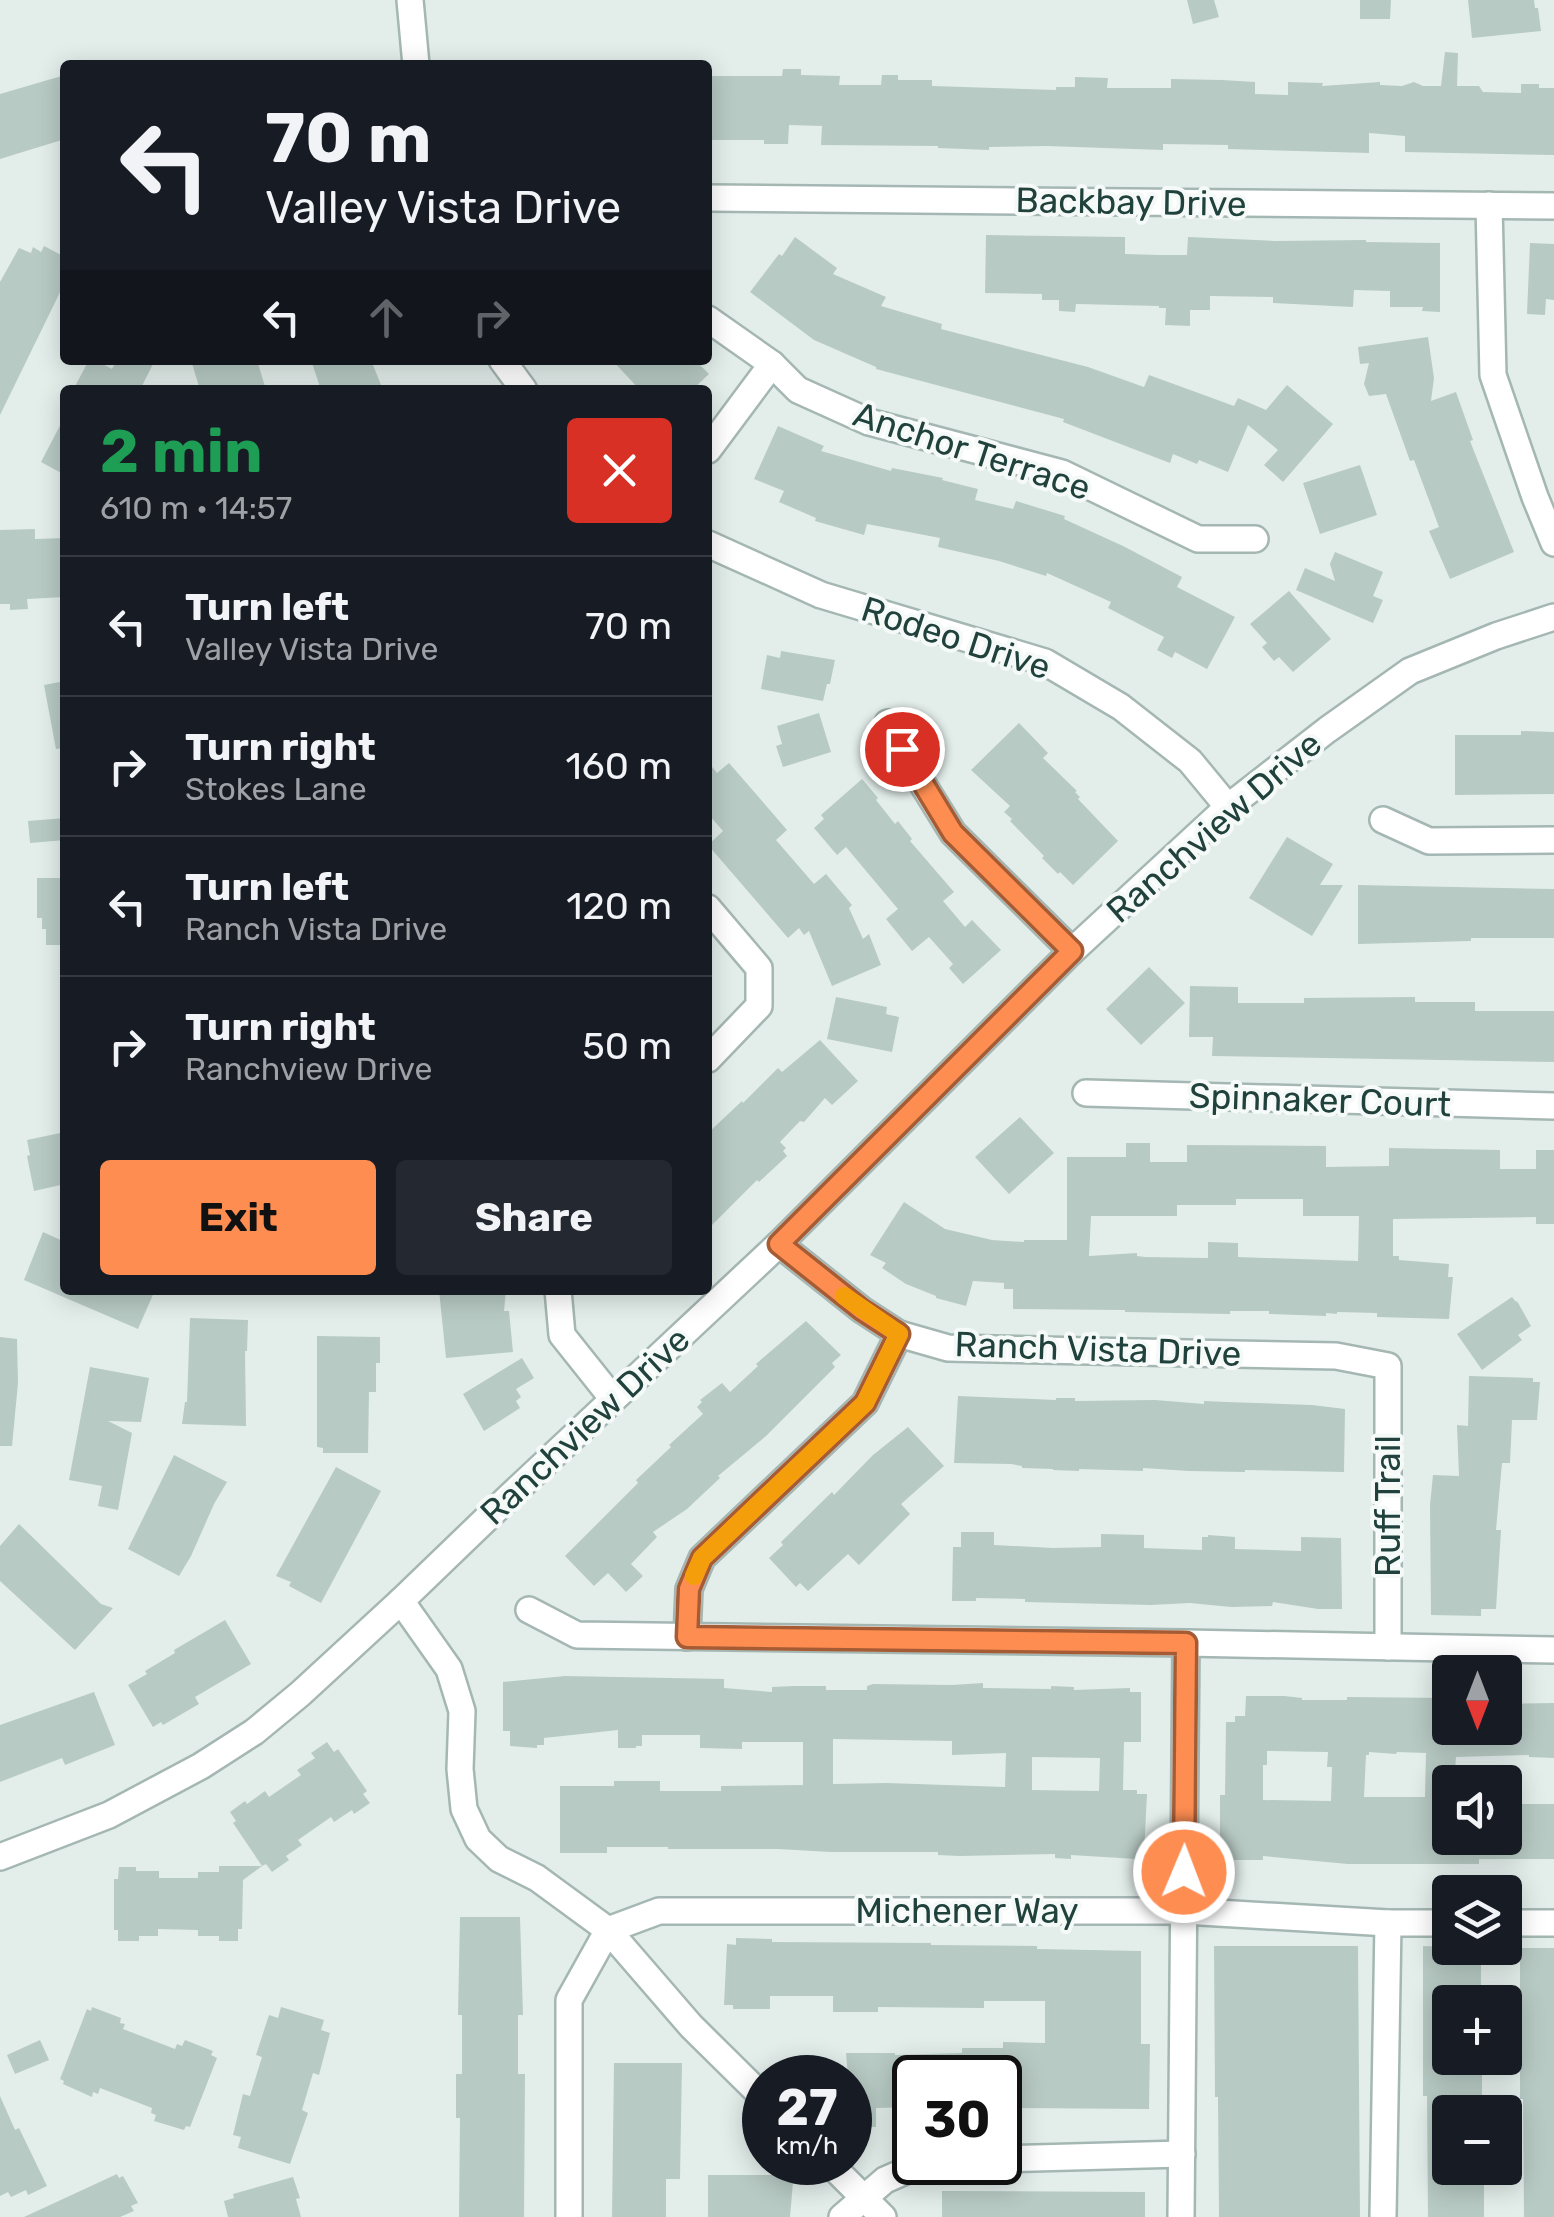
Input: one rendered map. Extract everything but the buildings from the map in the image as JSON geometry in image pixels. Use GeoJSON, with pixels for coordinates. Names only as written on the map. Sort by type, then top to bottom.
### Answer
{"type":"FeatureCollection","features":[{"type":"Feature","properties":{"kind":"street"},"geometry":{"type":"LineString","coordinates":[[410,0],[416,60]]}},
{"type":"Feature","properties":{"kind":"street","name":"Backbay Drive"},"geometry":{"type":"LineString","coordinates":[[712,198],[1554,206]]}},
{"type":"Feature","properties":{"kind":"street"},"geometry":{"type":"LineString","coordinates":[[1490,205],[1493,376],[1534,497],[1554,542]]}},
{"type":"Feature","properties":{"kind":"street","name":"Anchor Terrace"},"geometry":{"type":"LineString","coordinates":[[712,323],[772,364],[798,390],[869,422],[1062,474],[1198,538],[1254,539]]}},
{"type":"Feature","properties":{"kind":"street"},"geometry":{"type":"LineString","coordinates":[[712,445],[772,364]]}},
{"type":"Feature","properties":{"kind":"street","name":"Rodeo Drive"},"geometry":{"type":"LineString","coordinates":[[712,546],[821,594],[1045,662],[1135,718],[1190,762],[1228,806]]}},
{"type":"Feature","properties":{"kind":"street","name":"Ranchview Drive"},"geometry":{"type":"LineString","coordinates":[[0,1857],[109,1814],[200,1766],[241,1741],[300,1694],[779,1244],[1072,951],[1228,806],[1410,671],[1554,617]]}},
{"type":"Feature","properties":{"kind":"street"},"geometry":{"type":"LineString","coordinates":[[888,724],[953,833],[1072,951]]}},
{"type":"Feature","properties":{"kind":"street"},"geometry":{"type":"LineString","coordinates":[[1382,820],[1429,842],[1554,840]]}},
{"type":"Feature","properties":{"kind":"street"},"geometry":{"type":"LineString","coordinates":[[712,913],[760,968],[760,1006],[712,1055]]}},
{"type":"Feature","properties":{"kind":"street","name":"Spinnaker Court"},"geometry":{"type":"LineString","coordinates":[[1086,1093],[1554,1106]]}},
{"type":"Feature","properties":{"kind":"street","name":"Ranch Vista Drive"},"geometry":{"type":"LineString","coordinates":[[779,1244],[899,1334],[948,1348],[1336,1356],[1388,1366]]}},
{"type":"Feature","properties":{"kind":"street"},"geometry":{"type":"LineString","coordinates":[[558,1295],[562,1335],[613,1399]]}},
{"type":"Feature","properties":{"kind":"street"},"geometry":{"type":"LineString","coordinates":[[687,1637],[689,1589],[702,1558],[865,1403],[899,1334]]}},
{"type":"Feature","properties":{"kind":"street","name":"Ruff Trail"},"geometry":{"type":"LineString","coordinates":[[1388,1366],[1388,1646]]}},
{"type":"Feature","properties":{"kind":"street"},"geometry":{"type":"LineString","coordinates":[[401,1602],[449,1669],[462,1712],[460,1770],[464,1809],[478,1839],[499,1859],[537,1878],[608,1930],[742,2077]]}},
{"type":"Feature","properties":{"kind":"street"},"geometry":{"type":"LineString","coordinates":[[529,1610],[578,1635],[1554,1650]]}},
{"type":"Feature","properties":{"kind":"street"},"geometry":{"type":"LineString","coordinates":[[1181,2217],[1186,1643]]}},
{"type":"Feature","properties":{"kind":"street","name":"Michener Way"},"geometry":{"type":"LineString","coordinates":[[608,1930],[660,1911],[1184,1911],[1432,1923]]}},
{"type":"Feature","properties":{"kind":"street"},"geometry":{"type":"LineString","coordinates":[[1382,2217],[1388,1923]]}},
{"type":"Feature","properties":{"kind":"street"},"geometry":{"type":"LineString","coordinates":[[1522,1923],[1554,1923]]}},
{"type":"Feature","properties":{"kind":"street"},"geometry":{"type":"LineString","coordinates":[[569,2217],[569,2000],[608,1930]]}},
{"type":"Feature","properties":{"kind":"street"},"geometry":{"type":"LineString","coordinates":[[1022,2158],[1182,2154]]}},
{"type":"Feature","properties":{"kind":"street"},"geometry":{"type":"LineString","coordinates":[[842,2217],[892,2177]]}},
{"type":"Feature","properties":{"kind":"street"},"geometry":{"type":"LineString","coordinates":[[851,2185],[883,2217]]}},
{"type":"Feature","properties":{"kind":"slow traffic"},"geometry":{"type":"LineString","coordinates":[[694,1576],[702,1558],[865,1403],[899,1334],[844,1296]]}},
{"type":"Feature","properties":{"kind":"route"},"geometry":{"type":"LineString","coordinates":[[902,749],[953,833],[1072,951],[779,1244],[899,1334],[865,1403],[702,1558],[689,1589],[687,1637],[1186,1643],[1184,1872]]}}]}
